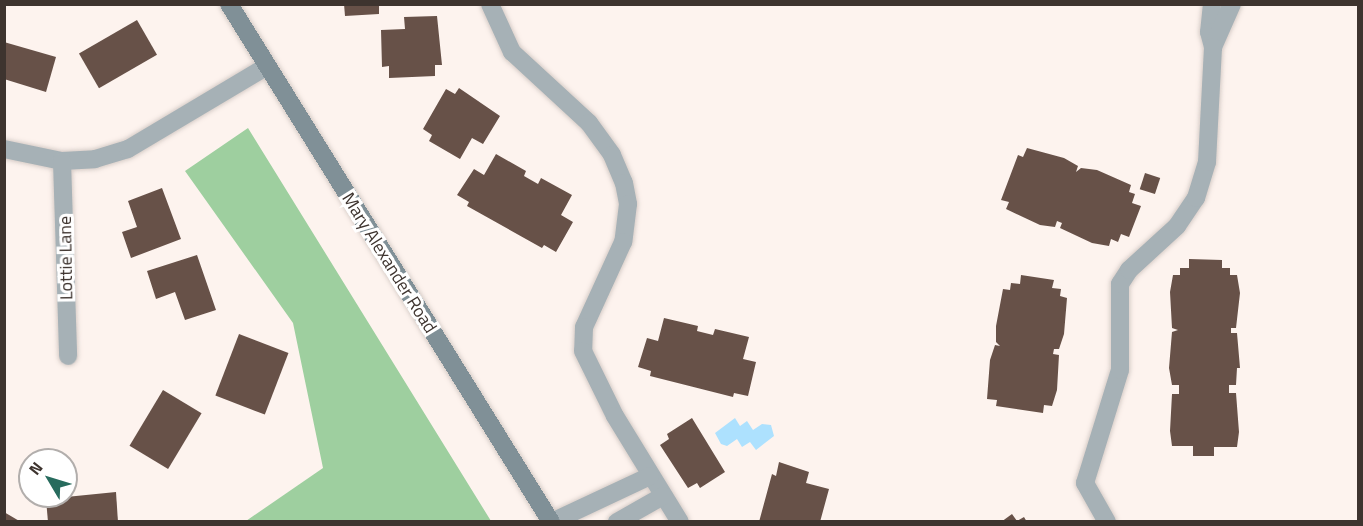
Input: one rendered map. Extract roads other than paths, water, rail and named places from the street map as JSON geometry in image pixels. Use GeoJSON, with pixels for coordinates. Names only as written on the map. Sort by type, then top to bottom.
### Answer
{"type":"FeatureCollection","features":[{"type":"Feature","properties":{"kind":"street","name":"Mary Alexander Road"},"geometry":{"type":"LineString","coordinates":[[229,4],[552,522]]}},
{"type":"Feature","properties":{"kind":"street"},"geometry":{"type":"LineString","coordinates":[[490,4],[507,45],[589,123],[612,155],[624,183],[628,204],[623,242],[584,327],[583,351],[591,374],[650,476],[680,522]]}},
{"type":"Feature","properties":{"kind":"street"},"geometry":{"type":"LineString","coordinates":[[1107,522],[1086,488],[1085,476],[1120,370],[1120,284],[1129,270],[1177,226],[1196,198],[1207,162],[1213,47],[1209,32],[1212,4]]}},
{"type":"Feature","properties":{"kind":"street"},"geometry":{"type":"LineString","coordinates":[[1213,47],[1232,4]]}},
{"type":"Feature","properties":{"kind":"street"},"geometry":{"type":"LineString","coordinates":[[4,149],[62,161],[95,159],[128,149],[267,66]]}},
{"type":"Feature","properties":{"kind":"street","name":"Lottie Lane"},"geometry":{"type":"LineString","coordinates":[[62,161],[68,356]]}},
{"type":"Feature","properties":{"kind":"street"},"geometry":{"type":"LineString","coordinates":[[552,522],[650,476]]}},
{"type":"Feature","properties":{"kind":"street"},"geometry":{"type":"LineString","coordinates":[[616,522],[663,496]]}},
{"type":"Feature","properties":{"kind":"water"},"geometry":{"type":"Polygon","coordinates":[[[735,418],[740,426],[747,421],[753,430],[762,424],[771,425],[774,436],[756,450],[750,442],[742,447],[737,439],[727,446],[721,444],[715,433],[735,418]]]}}]}
